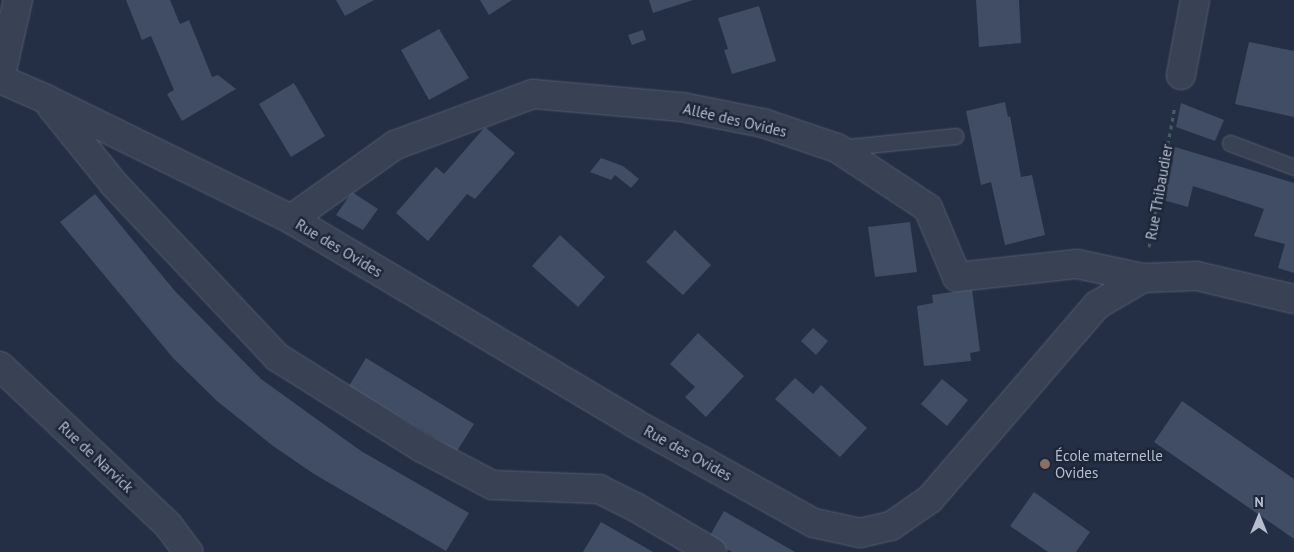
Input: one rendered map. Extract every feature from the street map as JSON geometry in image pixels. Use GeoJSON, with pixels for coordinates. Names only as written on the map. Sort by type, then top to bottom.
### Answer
{"type":"FeatureCollection","features":[{"type":"Feature","properties":{"kind":"street"},"geometry":{"type":"LineString","coordinates":[[0,79],[18,0]]}},
{"type":"Feature","properties":{"kind":"street"},"geometry":{"type":"LineString","coordinates":[[1181,75],[1194,0]]}},
{"type":"Feature","properties":{"kind":"street","name":"Rue des Ovides"},"geometry":{"type":"LineString","coordinates":[[0,79],[46,99],[291,219],[634,423],[814,523],[860,534],[891,526],[930,499],[1097,305],[1143,278],[1197,276],[1294,300]]}},
{"type":"Feature","properties":{"kind":"street","name":"Allée des Ovides"},"geometry":{"type":"LineString","coordinates":[[291,219],[395,145],[533,94],[682,107],[763,123],[837,148],[928,208],[957,277],[1077,264],[1143,278]]}},
{"type":"Feature","properties":{"kind":"street","name":"Rue des Ovides"},"geometry":{"type":"LineString","coordinates":[[46,99],[114,184],[277,357],[422,448],[492,485],[599,489],[637,508],[712,552]]}},
{"type":"Feature","properties":{"kind":"street","name":"Rue de Narvick"},"geometry":{"type":"LineString","coordinates":[[0,366],[168,525],[188,552]]}},
{"type":"Feature","properties":{"kind":"lane"},"geometry":{"type":"LineString","coordinates":[[837,148],[955,136]]}},
{"type":"Feature","properties":{"kind":"lane"},"geometry":{"type":"LineString","coordinates":[[1230,143],[1294,167]]}},
{"type":"Feature","properties":{"kind":"path","name":"Rue Thibaudier"},"geometry":{"type":"LineString","coordinates":[[1143,278],[1175,106]]}},
{"type":"Feature","properties":{"kind":"building"},"geometry":{"type":"Polygon","coordinates":[[[126,0],[170,0],[180,24],[189,20],[212,77],[218,75],[236,89],[182,121],[167,94],[174,90],[151,36],[142,40],[126,0]]]}},
{"type":"Feature","properties":{"kind":"building"},"geometry":{"type":"Polygon","coordinates":[[[336,0],[374,0],[345,16],[336,0]]]}},
{"type":"Feature","properties":{"kind":"building"},"geometry":{"type":"Polygon","coordinates":[[[480,0],[512,0],[489,15],[480,0]]]}},
{"type":"Feature","properties":{"kind":"building"},"geometry":{"type":"Polygon","coordinates":[[[649,0],[693,0],[653,13],[649,0]]]}},
{"type":"Feature","properties":{"kind":"building"},"geometry":{"type":"Polygon","coordinates":[[[976,0],[1019,0],[1021,43],[979,47],[976,0]]]}},
{"type":"Feature","properties":{"kind":"building"},"geometry":{"type":"Polygon","coordinates":[[[759,6],[776,61],[732,74],[724,50],[728,49],[718,18],[759,6]]]}},
{"type":"Feature","properties":{"kind":"building"},"geometry":{"type":"Polygon","coordinates":[[[439,29],[469,78],[429,100],[401,50],[439,29]]]}},
{"type":"Feature","properties":{"kind":"building"},"geometry":{"type":"Polygon","coordinates":[[[643,30],[646,40],[632,45],[628,35],[643,30]]]}},
{"type":"Feature","properties":{"kind":"building"},"geometry":{"type":"Polygon","coordinates":[[[1249,42],[1294,51],[1294,117],[1235,104],[1249,42]]]}},
{"type":"Feature","properties":{"kind":"building"},"geometry":{"type":"Polygon","coordinates":[[[294,83],[325,136],[291,157],[259,104],[294,83]]]}},
{"type":"Feature","properties":{"kind":"building"},"geometry":{"type":"Polygon","coordinates":[[[1005,102],[1008,117],[1010,116],[1021,177],[1032,175],[1045,235],[1005,245],[991,182],[981,185],[966,111],[1005,102]]]}},
{"type":"Feature","properties":{"kind":"building"},"geometry":{"type":"Polygon","coordinates":[[[1181,103],[1224,120],[1215,141],[1176,127],[1181,103]]]}},
{"type":"Feature","properties":{"kind":"building"},"geometry":{"type":"Polygon","coordinates":[[[485,127],[515,153],[475,199],[467,194],[428,241],[396,213],[436,167],[444,174],[485,127]]]}},
{"type":"Feature","properties":{"kind":"building"},"geometry":{"type":"Polygon","coordinates":[[[1172,146],[1294,183],[1294,273],[1278,268],[1285,244],[1254,236],[1264,209],[1193,186],[1188,207],[1163,200],[1172,146]]]}},
{"type":"Feature","properties":{"kind":"building"},"geometry":{"type":"Polygon","coordinates":[[[601,158],[623,166],[639,179],[631,188],[615,175],[611,180],[590,172],[601,158]]]}},
{"type":"Feature","properties":{"kind":"building"},"geometry":{"type":"Polygon","coordinates":[[[352,192],[378,209],[363,230],[336,215],[352,192]]]}},
{"type":"Feature","properties":{"kind":"building"},"geometry":{"type":"Polygon","coordinates":[[[95,194],[174,290],[261,379],[361,451],[469,513],[446,551],[314,474],[273,446],[217,401],[173,358],[60,222],[95,194]]]}},
{"type":"Feature","properties":{"kind":"building"},"geometry":{"type":"Polygon","coordinates":[[[910,222],[917,272],[875,277],[868,227],[910,222]]]}},
{"type":"Feature","properties":{"kind":"building"},"geometry":{"type":"Polygon","coordinates":[[[675,230],[711,265],[683,295],[646,262],[675,230]]]}},
{"type":"Feature","properties":{"kind":"building"},"geometry":{"type":"Polygon","coordinates":[[[560,235],[605,277],[578,307],[532,266],[560,235]]]}},
{"type":"Feature","properties":{"kind":"building"},"geometry":{"type":"Polygon","coordinates":[[[972,289],[980,351],[970,353],[971,361],[924,366],[917,306],[933,303],[932,295],[972,289]]]}},
{"type":"Feature","properties":{"kind":"building"},"geometry":{"type":"Polygon","coordinates":[[[813,328],[828,341],[816,355],[801,341],[813,328]]]}},
{"type":"Feature","properties":{"kind":"building"},"geometry":{"type":"Polygon","coordinates":[[[698,333],[744,376],[706,417],[685,397],[695,387],[670,364],[698,333]]]}},
{"type":"Feature","properties":{"kind":"building"},"geometry":{"type":"Polygon","coordinates":[[[366,358],[474,424],[457,451],[349,386],[366,358]]]}},
{"type":"Feature","properties":{"kind":"building"},"geometry":{"type":"Polygon","coordinates":[[[795,378],[813,394],[821,385],[867,428],[840,457],[775,399],[795,378]]]}},
{"type":"Feature","properties":{"kind":"building"},"geometry":{"type":"Polygon","coordinates":[[[942,379],[968,400],[947,426],[921,404],[942,379]]]}},
{"type":"Feature","properties":{"kind":"building"},"geometry":{"type":"Polygon","coordinates":[[[1182,401],[1294,479],[1294,539],[1154,442],[1182,401]]]}},
{"type":"Feature","properties":{"kind":"building"},"geometry":{"type":"Polygon","coordinates":[[[1034,492],[1090,532],[1076,552],[1048,552],[1010,526],[1034,492]]]}},
{"type":"Feature","properties":{"kind":"building"},"geometry":{"type":"Polygon","coordinates":[[[724,511],[795,552],[732,552],[708,539],[724,511]]]}},
{"type":"Feature","properties":{"kind":"building"},"geometry":{"type":"Polygon","coordinates":[[[601,522],[653,552],[583,552],[601,522]]]}},
{"type":"Feature","properties":{"kind":"place","name":"École maternelle Ovides"},"geometry":{"type":"Point","coordinates":[1045,464]}}]}
